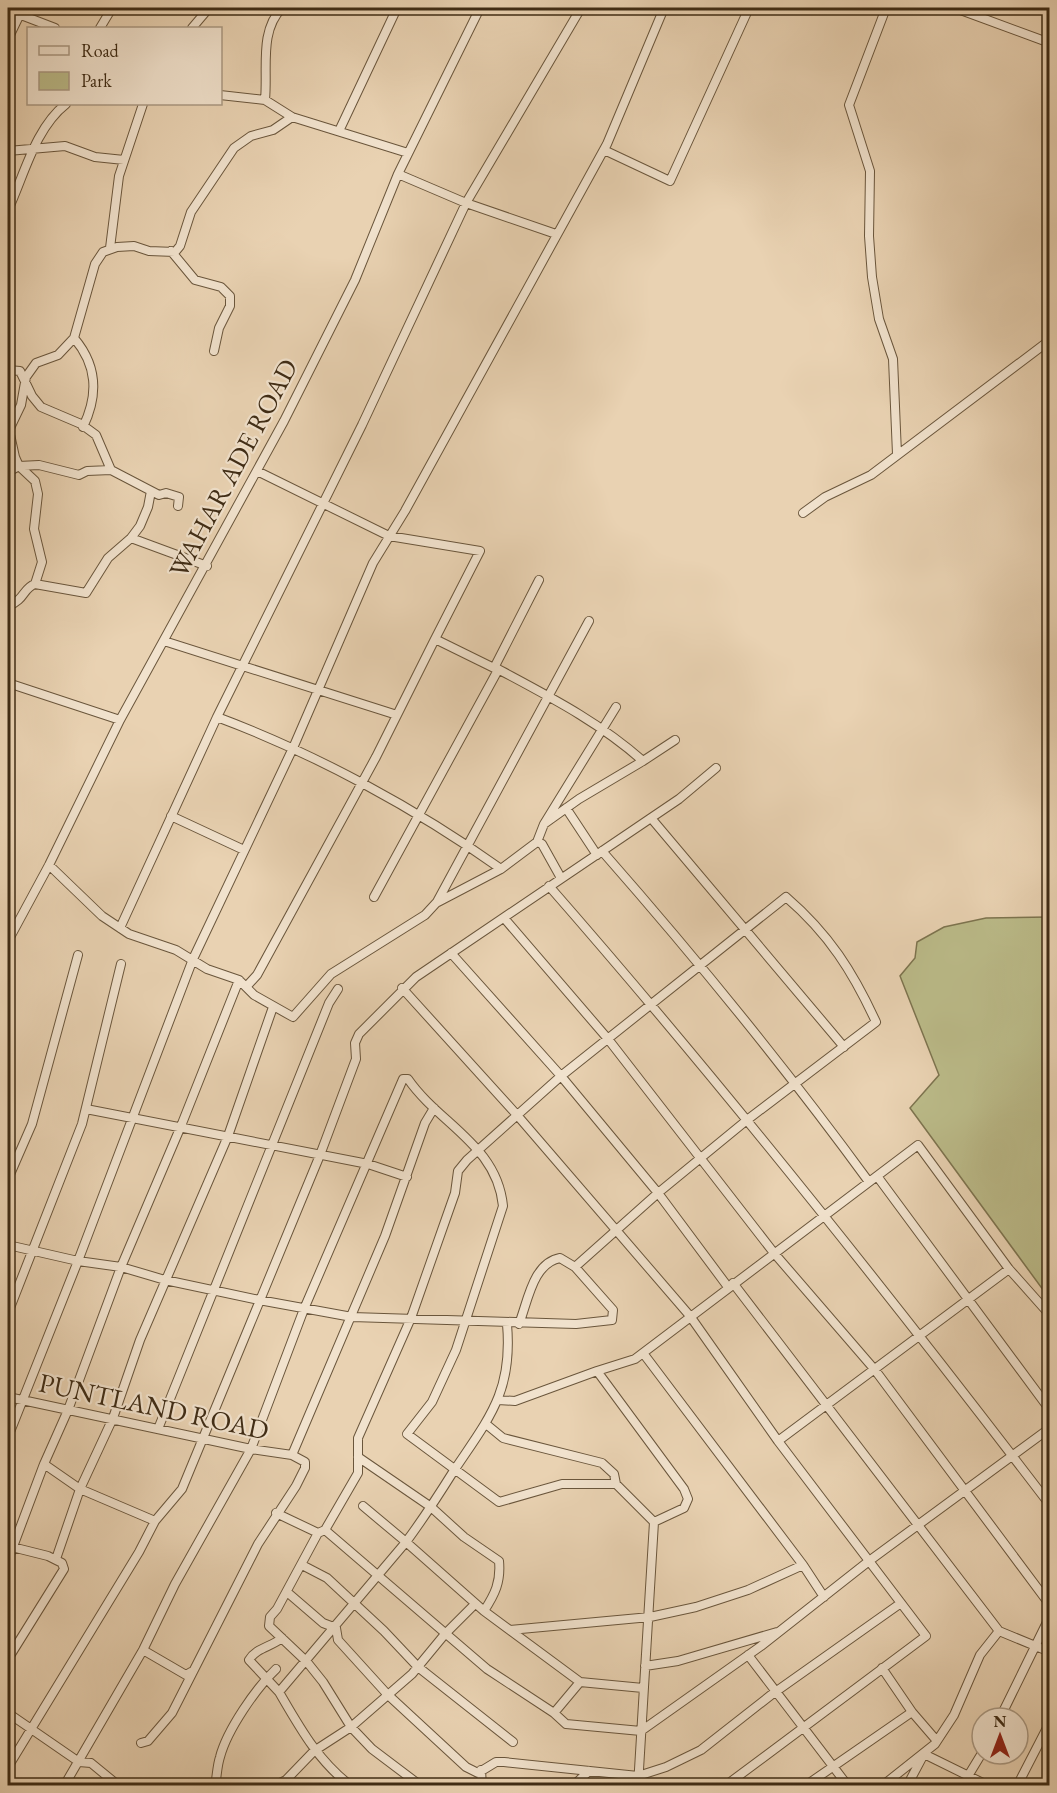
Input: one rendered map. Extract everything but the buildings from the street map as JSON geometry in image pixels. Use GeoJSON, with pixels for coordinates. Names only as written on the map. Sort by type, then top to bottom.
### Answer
{"type":"FeatureCollection","features":[{"type":"Feature","properties":{"kind":"street"},"geometry":{"type":"LineString","coordinates":[[101,27],[112,8]]}},
{"type":"Feature","properties":{"kind":"street"},"geometry":{"type":"LineString","coordinates":[[193,27],[209,8]]}},
{"type":"Feature","properties":{"kind":"street"},"geometry":{"type":"LineString","coordinates":[[265,100],[268,30],[275,15],[282,8]]}},
{"type":"Feature","properties":{"kind":"street"},"geometry":{"type":"LineString","coordinates":[[339,132],[397,8]]}},
{"type":"Feature","properties":{"kind":"street","name":"WAHAR ADE ROAD"},"geometry":{"type":"LineString","coordinates":[[8,941],[49,865],[120,720],[207,566],[355,280],[398,174],[480,8]]}},
{"type":"Feature","properties":{"kind":"street"},"geometry":{"type":"LineString","coordinates":[[120,928],[217,717],[322,505],[466,203],[581,8]]}},
{"type":"Feature","properties":{"kind":"street"},"geometry":{"type":"LineString","coordinates":[[8,1437],[135,1116],[193,959],[293,748],[373,563],[604,150],[627,102],[664,8]]}},
{"type":"Feature","properties":{"kind":"street"},"geometry":{"type":"LineString","coordinates":[[604,150],[670,181],[749,8]]}},
{"type":"Feature","properties":{"kind":"street"},"geometry":{"type":"LineString","coordinates":[[886,8],[849,105],[870,171],[869,236],[872,277],[879,319],[893,359],[897,454]]}},
{"type":"Feature","properties":{"kind":"street"},"geometry":{"type":"LineString","coordinates":[[955,8],[1050,43]]}},
{"type":"Feature","properties":{"kind":"street"},"geometry":{"type":"LineString","coordinates":[[8,10],[52,27]]}},
{"type":"Feature","properties":{"kind":"street"},"geometry":{"type":"LineString","coordinates":[[8,39],[20,14]]}},
{"type":"Feature","properties":{"kind":"street"},"geometry":{"type":"LineString","coordinates":[[222,94],[265,100],[292,117],[408,153]]}},
{"type":"Feature","properties":{"kind":"street"},"geometry":{"type":"LineString","coordinates":[[8,210],[35,147],[50,121],[65,105]]}},
{"type":"Feature","properties":{"kind":"street"},"geometry":{"type":"LineString","coordinates":[[110,248],[114,202],[124,160],[143,105]]}},
{"type":"Feature","properties":{"kind":"street"},"geometry":{"type":"LineString","coordinates":[[35,584],[42,562],[34,529],[38,494],[34,481],[19,466],[12,449],[9,430],[21,405],[30,368],[36,363],[58,355],[74,338],[95,264],[103,252],[110,248],[135,246],[149,251],[175,252],[180,246],[191,212],[234,147],[251,136],[273,130],[292,117]]}},
{"type":"Feature","properties":{"kind":"street"},"geometry":{"type":"LineString","coordinates":[[8,151],[65,146],[95,157],[124,160]]}},
{"type":"Feature","properties":{"kind":"street"},"geometry":{"type":"LineString","coordinates":[[398,174],[466,203],[556,234]]}},
{"type":"Feature","properties":{"kind":"street"},"geometry":{"type":"LineString","coordinates":[[171,251],[195,280],[221,287],[230,296],[230,306],[219,328],[214,351]]}},
{"type":"Feature","properties":{"kind":"street"},"geometry":{"type":"LineString","coordinates":[[74,338],[89,358],[93,372],[89,414],[83,427]]}},
{"type":"Feature","properties":{"kind":"street"},"geometry":{"type":"LineString","coordinates":[[803,513],[825,497],[871,475],[1050,340]]}},
{"type":"Feature","properties":{"kind":"street"},"geometry":{"type":"LineString","coordinates":[[8,370],[20,372],[41,407],[96,435],[111,470]]}},
{"type":"Feature","properties":{"kind":"street"},"geometry":{"type":"LineString","coordinates":[[8,472],[19,466],[47,465],[79,474],[87,471],[111,470],[159,495],[166,493],[179,497],[178,506]]}},
{"type":"Feature","properties":{"kind":"street"},"geometry":{"type":"LineString","coordinates":[[246,987],[257,975],[361,783],[480,551],[390,536],[322,505],[257,471]]}},
{"type":"Feature","properties":{"kind":"street"},"geometry":{"type":"LineString","coordinates":[[8,606],[18,602],[28,587],[35,584],[86,593],[108,558],[131,538],[144,518],[151,490]]}},
{"type":"Feature","properties":{"kind":"street"},"geometry":{"type":"LineString","coordinates":[[131,538],[207,566]]}},
{"type":"Feature","properties":{"kind":"street"},"geometry":{"type":"LineString","coordinates":[[374,897],[496,669],[539,580]]}},
{"type":"Feature","properties":{"kind":"street"},"geometry":{"type":"LineString","coordinates":[[49,865],[89,904],[120,928],[193,959],[207,969],[238,980],[273,1007],[293,1017],[331,974],[425,915],[437,902],[550,697],[589,621]]}},
{"type":"Feature","properties":{"kind":"street"},"geometry":{"type":"LineString","coordinates":[[435,639],[550,697],[603,729],[643,760]]}},
{"type":"Feature","properties":{"kind":"street"},"geometry":{"type":"LineString","coordinates":[[164,641],[396,716]]}},
{"type":"Feature","properties":{"kind":"street"},"geometry":{"type":"LineString","coordinates":[[8,683],[120,720]]}},
{"type":"Feature","properties":{"kind":"street"},"geometry":{"type":"LineString","coordinates":[[437,902],[501,870],[537,842],[544,824],[616,707]]}},
{"type":"Feature","properties":{"kind":"street"},"geometry":{"type":"LineString","coordinates":[[217,717],[293,748],[361,783],[468,846],[501,870]]}},
{"type":"Feature","properties":{"kind":"street"},"geometry":{"type":"LineString","coordinates":[[544,824],[675,740]]}},
{"type":"Feature","properties":{"kind":"street"},"geometry":{"type":"LineString","coordinates":[[8,1767],[139,1552],[155,1521],[182,1489],[320,1155],[356,1059],[358,1034],[368,1028],[402,988],[651,818],[716,768]]}},
{"type":"Feature","properties":{"kind":"street"},"geometry":{"type":"LineString","coordinates":[[566,808],[599,853],[701,964],[796,1082],[869,1182]]}},
{"type":"Feature","properties":{"kind":"street"},"geometry":{"type":"LineString","coordinates":[[171,816],[244,850]]}},
{"type":"Feature","properties":{"kind":"street"},"geometry":{"type":"LineString","coordinates":[[651,818],[747,929],[844,1047]]}},
{"type":"Feature","properties":{"kind":"street"},"geometry":{"type":"LineString","coordinates":[[537,842],[542,844],[561,878]]}},
{"type":"Feature","properties":{"kind":"street"},"geometry":{"type":"LineString","coordinates":[[549,886],[652,1004],[747,1120],[921,1335],[1050,1505]]}},
{"type":"Feature","properties":{"kind":"street"},"geometry":{"type":"LineString","coordinates":[[421,1785],[372,1749],[351,1727],[323,1682],[268,1621],[358,1473],[358,1438],[411,1318],[455,1193],[458,1171],[479,1148],[561,1076],[786,897],[802,911],[840,955],[856,978],[876,1022],[747,1120],[658,1193],[574,1267]]}},
{"type":"Feature","properties":{"kind":"street"},"geometry":{"type":"LineString","coordinates":[[504,918],[608,1039],[774,1253],[875,1370],[1050,1605]]}},
{"type":"Feature","properties":{"kind":"street"},"geometry":{"type":"LineString","coordinates":[[451,953],[561,1076],[658,1193],[826,1405],[999,1631],[1050,1652]]}},
{"type":"Feature","properties":{"kind":"street"},"geometry":{"type":"LineString","coordinates":[[8,1179],[32,1124],[78,955]]}},
{"type":"Feature","properties":{"kind":"street"},"geometry":{"type":"LineString","coordinates":[[8,1313],[86,1109],[121,964]]}},
{"type":"Feature","properties":{"kind":"street"},"geometry":{"type":"LineString","coordinates":[[8,1560],[11,1546],[68,1410],[121,1267],[182,1126],[238,980]]}},
{"type":"Feature","properties":{"kind":"street"},"geometry":{"type":"LineString","coordinates":[[402,988],[517,1115],[690,1316],[778,1441],[926,1636],[725,1785]]}},
{"type":"Feature","properties":{"kind":"street"},"geometry":{"type":"LineString","coordinates":[[158,1429],[270,1144],[329,1003],[338,989]]}},
{"type":"Feature","properties":{"kind":"street"},"geometry":{"type":"LineString","coordinates":[[56,1559],[80,1489],[113,1418],[165,1280],[228,1136],[273,1007]]}},
{"type":"Feature","properties":{"kind":"street"},"geometry":{"type":"LineString","coordinates":[[64,1785],[143,1650],[175,1584],[251,1449],[304,1309],[403,1079],[408,1079],[434,1108],[479,1148],[502,1192],[503,1206],[456,1350],[432,1402],[407,1434],[499,1502],[562,1484],[616,1484]]}},
{"type":"Feature","properties":{"kind":"street"},"geometry":{"type":"LineString","coordinates":[[141,1743],[148,1741],[172,1713],[191,1672],[276,1513],[305,1468],[301,1458],[292,1455],[352,1317],[407,1177],[425,1123],[434,1108]]}},
{"type":"Feature","properties":{"kind":"street"},"geometry":{"type":"LineString","coordinates":[[86,1109],[135,1116],[368,1164],[407,1177]]}},
{"type":"Feature","properties":{"kind":"street"},"geometry":{"type":"LineString","coordinates":[[498,1400],[515,1401],[597,1371],[625,1364],[643,1353],[918,1145],[1009,1269],[1050,1315]]}},
{"type":"Feature","properties":{"kind":"street"},"geometry":{"type":"LineString","coordinates":[[877,1176],[1050,1410]]}},
{"type":"Feature","properties":{"kind":"street"},"geometry":{"type":"LineString","coordinates":[[8,1245],[78,1261],[121,1267],[165,1280],[212,1290],[352,1317],[507,1324],[519,1324],[576,1324],[612,1320],[613,1310],[574,1267],[560,1258],[544,1265],[538,1273],[519,1324]]}},
{"type":"Feature","properties":{"kind":"street"},"geometry":{"type":"LineString","coordinates":[[778,1441],[1009,1269]]}},
{"type":"Feature","properties":{"kind":"street"},"geometry":{"type":"LineString","coordinates":[[279,1692],[336,1628],[354,1603],[406,1542],[486,1424],[498,1400],[509,1354],[507,1324]]}},
{"type":"Feature","properties":{"kind":"street"},"geometry":{"type":"LineString","coordinates":[[643,1353],[803,1565],[824,1597]]}},
{"type":"Feature","properties":{"kind":"street"},"geometry":{"type":"LineString","coordinates":[[597,1371],[684,1489],[688,1499],[684,1508],[654,1522]]}},
{"type":"Feature","properties":{"kind":"street","name":"PUNTLAND ROAD"},"geometry":{"type":"LineString","coordinates":[[8,1397],[202,1439],[292,1455]]}},
{"type":"Feature","properties":{"kind":"street"},"geometry":{"type":"LineString","coordinates":[[486,1424],[503,1438],[603,1463],[614,1474],[616,1484],[654,1522],[638,1785]]}},
{"type":"Feature","properties":{"kind":"street"},"geometry":{"type":"LineString","coordinates":[[276,1513],[321,1531],[379,1576],[487,1669],[554,1713],[566,1724],[641,1731],[748,1655],[869,1561],[1050,1428]]}},
{"type":"Feature","properties":{"kind":"street"},"geometry":{"type":"LineString","coordinates":[[358,1457],[431,1507],[464,1537],[499,1561],[497,1589],[484,1611]]}},
{"type":"Feature","properties":{"kind":"street"},"geometry":{"type":"LineString","coordinates":[[44,1464],[80,1489],[155,1521]]}},
{"type":"Feature","properties":{"kind":"street"},"geometry":{"type":"LineString","coordinates":[[363,1506],[475,1604],[580,1682],[643,1688]]}},
{"type":"Feature","properties":{"kind":"street"},"geometry":{"type":"LineString","coordinates":[[8,1659],[64,1569],[56,1559],[11,1546]]}},
{"type":"Feature","properties":{"kind":"street"},"geometry":{"type":"LineString","coordinates":[[302,1565],[327,1578],[403,1649],[418,1667],[513,1742]]}},
{"type":"Feature","properties":{"kind":"street"},"geometry":{"type":"LineString","coordinates":[[510,1630],[650,1617],[696,1607],[748,1590],[803,1565]]}},
{"type":"Feature","properties":{"kind":"street"},"geometry":{"type":"LineString","coordinates":[[287,1592],[323,1623],[336,1628]]}},
{"type":"Feature","properties":{"kind":"street"},"geometry":{"type":"LineString","coordinates":[[336,1628],[338,1640],[387,1694],[473,1773],[496,1762],[504,1762],[638,1776],[666,1767],[701,1750],[776,1692],[901,1603]]}},
{"type":"Feature","properties":{"kind":"street"},"geometry":{"type":"LineString","coordinates":[[274,1785],[290,1783],[314,1751],[351,1727],[418,1667],[444,1634],[475,1604]]}},
{"type":"Feature","properties":{"kind":"street"},"geometry":{"type":"LineString","coordinates":[[1006,1706],[1050,1616]]}},
{"type":"Feature","properties":{"kind":"street"},"geometry":{"type":"LineString","coordinates":[[645,1666],[678,1661],[779,1631]]}},
{"type":"Feature","properties":{"kind":"street"},"geometry":{"type":"LineString","coordinates":[[882,1785],[924,1754],[937,1741],[954,1715],[980,1655],[999,1631]]}},
{"type":"Feature","properties":{"kind":"street"},"geometry":{"type":"LineString","coordinates":[[282,1638],[273,1646],[253,1653],[249,1660],[279,1692],[314,1751],[331,1771],[351,1785]]}},
{"type":"Feature","properties":{"kind":"street"},"geometry":{"type":"LineString","coordinates":[[143,1650],[186,1675],[191,1672]]}},
{"type":"Feature","properties":{"kind":"street"},"geometry":{"type":"LineString","coordinates":[[748,1655],[848,1785]]}},
{"type":"Feature","properties":{"kind":"street"},"geometry":{"type":"LineString","coordinates":[[882,1668],[912,1712],[937,1741]]}},
{"type":"Feature","properties":{"kind":"street"},"geometry":{"type":"LineString","coordinates":[[215,1785],[220,1755],[257,1688],[276,1669]]}},
{"type":"Feature","properties":{"kind":"street"},"geometry":{"type":"LineString","coordinates":[[554,1713],[580,1682]]}},
{"type":"Feature","properties":{"kind":"street"},"geometry":{"type":"LineString","coordinates":[[805,1785],[912,1712]]}},
{"type":"Feature","properties":{"kind":"street"},"geometry":{"type":"LineString","coordinates":[[8,1713],[79,1762],[91,1763],[119,1785]]}},
{"type":"Feature","properties":{"kind":"street"},"geometry":{"type":"LineString","coordinates":[[1017,1785],[1050,1722]]}},
{"type":"Feature","properties":{"kind":"street"},"geometry":{"type":"LineString","coordinates":[[924,1754],[989,1785]]}},
{"type":"Feature","properties":{"kind":"street"},"geometry":{"type":"LineString","coordinates":[[907,1785],[924,1754]]}},
{"type":"Feature","properties":{"kind":"street"},"geometry":{"type":"LineString","coordinates":[[962,1785],[974,1766]]}},
{"type":"Feature","properties":{"kind":"street"},"geometry":{"type":"LineString","coordinates":[[481,1770],[482,1785]]}},
{"type":"Feature","properties":{"kind":"street"},"geometry":{"type":"LineString","coordinates":[[573,1785],[589,1771]]}},
{"type":"Feature","properties":{"kind":"green space"},"geometry":{"type":"Polygon","coordinates":[[[1050,917],[1049,1298],[910,1108],[939,1075],[900,976],[915,958],[917,942],[944,927],[986,918],[1050,917]]]}}]}
